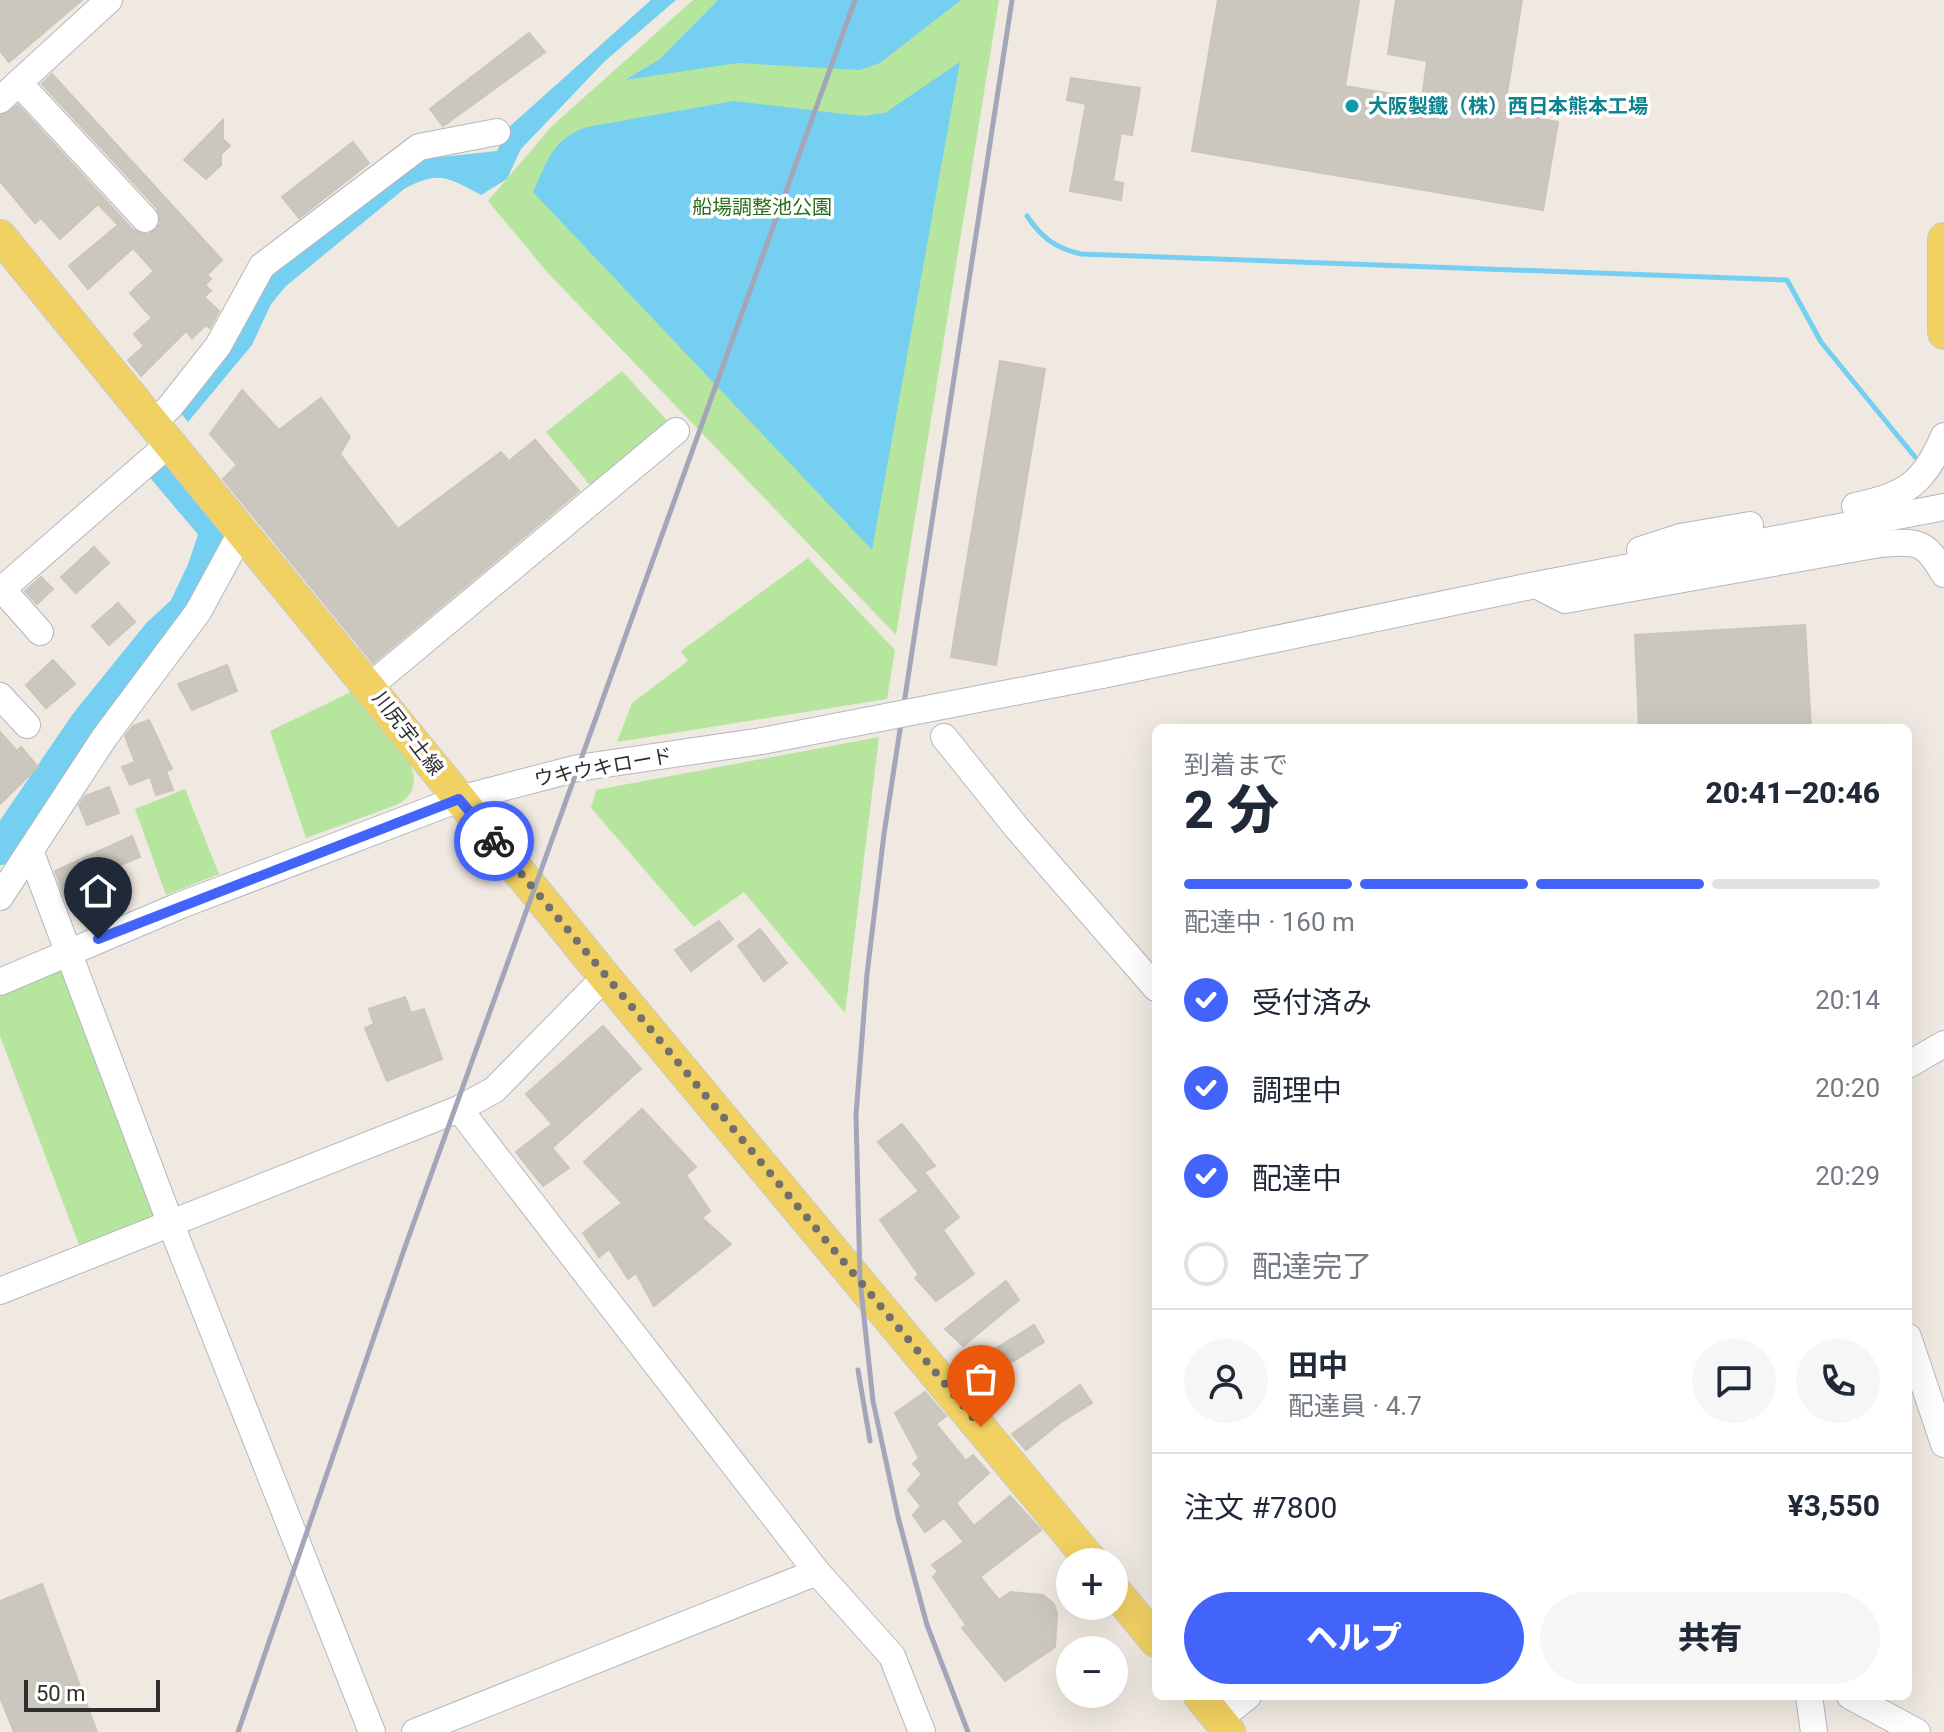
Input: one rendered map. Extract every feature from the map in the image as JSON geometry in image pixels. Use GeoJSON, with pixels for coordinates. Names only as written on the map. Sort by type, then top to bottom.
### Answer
{"type":"FeatureCollection","features":[{"type":"Feature","properties":{"kind":"main road","name":"川尻宇土線"},"geometry":{"type":"LineString","coordinates":[[0,236],[605,977],[1080,1548]]}},
{"type":"Feature","properties":{"kind":"main road"},"geometry":{"type":"LineString","coordinates":[[1944,239],[1944,333]]}},
{"type":"Feature","properties":{"kind":"main road"},"geometry":{"type":"LineString","coordinates":[[1128,1607],[1152,1636]]}},
{"type":"Feature","properties":{"kind":"street"},"geometry":{"type":"LineString","coordinates":[[109,0],[9,91],[145,219]]}},
{"type":"Feature","properties":{"kind":"street"},"geometry":{"type":"LineString","coordinates":[[40,632],[1,590],[162,432],[169,408],[218,346],[262,266],[419,147],[497,132]]}},
{"type":"Feature","properties":{"kind":"street"},"geometry":{"type":"LineString","coordinates":[[370,686],[676,431]]}},
{"type":"Feature","properties":{"kind":"street"},"geometry":{"type":"LineString","coordinates":[[1587,575],[1617,556],[1680,537],[1874,502],[1907,491],[1930,469],[1944,436]]}},
{"type":"Feature","properties":{"kind":"street","name":"ウキウキロード"},"geometry":{"type":"LineString","coordinates":[[0,982],[70,950],[459,799],[578,768],[762,741],[1866,519],[1944,507]]}},
{"type":"Feature","properties":{"kind":"street"},"geometry":{"type":"LineString","coordinates":[[0,897],[104,738],[198,612],[242,531]]}},
{"type":"Feature","properties":{"kind":"street"},"geometry":{"type":"LineString","coordinates":[[1536,585],[1565,600],[1880,544],[1913,542],[1933,554],[1944,574]]}},
{"type":"Feature","properties":{"kind":"street"},"geometry":{"type":"LineString","coordinates":[[0,696],[27,725]]}},
{"type":"Feature","properties":{"kind":"street"},"geometry":{"type":"LineString","coordinates":[[944,737],[1017,828],[1152,983]]}},
{"type":"Feature","properties":{"kind":"street"},"geometry":{"type":"LineString","coordinates":[[31,853],[170,1222],[372,1732]]}},
{"type":"Feature","properties":{"kind":"street"},"geometry":{"type":"LineString","coordinates":[[0,1291],[459,1109],[494,1090],[605,977]]}},
{"type":"Feature","properties":{"kind":"street"},"geometry":{"type":"LineString","coordinates":[[1912,1063],[1944,1044]]}},
{"type":"Feature","properties":{"kind":"street"},"geometry":{"type":"LineString","coordinates":[[459,1109],[817,1572],[892,1656],[922,1732]]}},
{"type":"Feature","properties":{"kind":"street"},"geometry":{"type":"LineString","coordinates":[[1912,1349],[1944,1444]]}},
{"type":"Feature","properties":{"kind":"street"},"geometry":{"type":"LineString","coordinates":[[415,1732],[817,1572]]}},
{"type":"Feature","properties":{"kind":"street"},"geometry":{"type":"LineString","coordinates":[[1216,1716],[1242,1700]]}},
{"type":"Feature","properties":{"kind":"street"},"geometry":{"type":"LineString","coordinates":[[1810,1700],[1814,1732]]}},
{"type":"Feature","properties":{"kind":"street"},"geometry":{"type":"LineString","coordinates":[[1857,1700],[1917,1732]]}},
{"type":"Feature","properties":{"kind":"green space","name":"船場調整池公園"},"geometry":{"type":"Polygon","coordinates":[[[693,0],[999,0],[896,635],[547,272],[488,201],[551,127],[693,0]]]}},
{"type":"Feature","properties":{"kind":"green space"},"geometry":{"type":"Polygon","coordinates":[[[622,371],[673,427],[595,491],[546,432],[622,371]]]}},
{"type":"Feature","properties":{"kind":"green space"},"geometry":{"type":"Polygon","coordinates":[[[808,558],[895,650],[887,699],[617,742],[632,703],[688,661],[681,651],[808,558]]]}},
{"type":"Feature","properties":{"kind":"green space"},"geometry":{"type":"Polygon","coordinates":[[[353,691],[402,748],[414,780],[410,794],[396,805],[306,838],[270,731],[353,691]]]}},
{"type":"Feature","properties":{"kind":"green space"},"geometry":{"type":"Polygon","coordinates":[[[879,737],[845,1013],[744,892],[694,927],[591,808],[596,790],[879,737]]]}},
{"type":"Feature","properties":{"kind":"green space"},"geometry":{"type":"Polygon","coordinates":[[[185,789],[219,874],[166,895],[135,809],[185,789]]]}},
{"type":"Feature","properties":{"kind":"green space"},"geometry":{"type":"Polygon","coordinates":[[[68,961],[161,1219],[81,1250],[0,1036],[0,993],[68,961]]]}},
{"type":"Feature","properties":{"kind":"water"},"geometry":{"type":"Polygon","coordinates":[[[651,0],[676,0],[605,61],[521,149],[507,179],[481,195],[443,178],[426,179],[404,189],[286,286],[271,304],[252,345],[188,422],[178,410],[272,274],[414,160],[497,151],[509,127],[651,0]]]}},
{"type":"Feature","properties":{"kind":"water"},"geometry":{"type":"Polygon","coordinates":[[[718,0],[961,0],[880,63],[860,70],[738,63],[625,80],[660,59],[718,0]]]}},
{"type":"Feature","properties":{"kind":"water"},"geometry":{"type":"Polygon","coordinates":[[[960,62],[872,550],[533,192],[558,144],[587,127],[734,101],[862,116],[885,113],[960,62]]]}},
{"type":"Feature","properties":{"kind":"building"},"geometry":{"type":"Polygon","coordinates":[[[0,0],[82,0],[9,62],[0,51],[0,0]]]}},
{"type":"Feature","properties":{"kind":"building","name":"大阪製鐵（株）西日本熊本工場"},"geometry":{"type":"Polygon","coordinates":[[[1218,0],[1359,0],[1345,86],[1422,99],[1427,61],[1388,54],[1396,0],[1522,0],[1504,112],[1558,122],[1543,210],[1192,151],[1218,0]]]}},
{"type":"Feature","properties":{"kind":"building"},"geometry":{"type":"Polygon","coordinates":[[[529,33],[545,52],[443,126],[430,109],[529,33]]]}},
{"type":"Feature","properties":{"kind":"building"},"geometry":{"type":"Polygon","coordinates":[[[52,74],[222,260],[207,275],[211,279],[205,285],[211,291],[204,297],[219,311],[210,328],[206,325],[192,338],[186,331],[141,376],[128,360],[144,346],[134,334],[152,318],[130,293],[154,271],[133,248],[88,289],[69,266],[118,225],[98,204],[60,239],[41,218],[35,223],[0,181],[0,116],[18,105],[133,230],[148,235],[160,224],[157,208],[42,84],[52,74]]]}},
{"type":"Feature","properties":{"kind":"building"},"geometry":{"type":"Polygon","coordinates":[[[1071,78],[1140,88],[1132,135],[1121,133],[1113,181],[1123,183],[1121,200],[1070,191],[1086,104],[1067,100],[1071,78]]]}},
{"type":"Feature","properties":{"kind":"building"},"geometry":{"type":"Polygon","coordinates":[[[223,120],[223,139],[230,146],[221,154],[221,165],[206,179],[184,160],[223,120]]]}},
{"type":"Feature","properties":{"kind":"building"},"geometry":{"type":"Polygon","coordinates":[[[353,142],[369,163],[299,218],[282,197],[353,142]]]}},
{"type":"Feature","properties":{"kind":"building"},"geometry":{"type":"Polygon","coordinates":[[[1000,361],[1045,369],[996,665],[951,657],[1000,361]]]}},
{"type":"Feature","properties":{"kind":"building"},"geometry":{"type":"Polygon","coordinates":[[[242,390],[279,430],[321,398],[350,437],[340,454],[398,529],[501,452],[509,461],[535,440],[579,491],[373,663],[223,479],[237,465],[210,434],[242,390]]]}},
{"type":"Feature","properties":{"kind":"building"},"geometry":{"type":"Polygon","coordinates":[[[94,547],[109,563],[76,593],[61,577],[94,547]]]}},
{"type":"Feature","properties":{"kind":"building"},"geometry":{"type":"Polygon","coordinates":[[[41,577],[53,589],[37,604],[25,591],[41,577]]]}},
{"type":"Feature","properties":{"kind":"building"},"geometry":{"type":"Polygon","coordinates":[[[118,603],[135,622],[109,645],[92,626],[118,603]]]}},
{"type":"Feature","properties":{"kind":"building"},"geometry":{"type":"Polygon","coordinates":[[[1805,625],[1811,724],[1639,724],[1635,635],[1805,625]]]}},
{"type":"Feature","properties":{"kind":"building"},"geometry":{"type":"Polygon","coordinates":[[[53,660],[75,684],[46,708],[26,685],[53,660]]]}},
{"type":"Feature","properties":{"kind":"building"},"geometry":{"type":"Polygon","coordinates":[[[227,665],[237,691],[192,710],[178,684],[227,665]]]}},
{"type":"Feature","properties":{"kind":"building"},"geometry":{"type":"Polygon","coordinates":[[[149,720],[172,769],[166,771],[173,790],[156,795],[150,777],[130,785],[122,767],[135,762],[125,736],[133,726],[149,720]]]}},
{"type":"Feature","properties":{"kind":"building"},"geometry":{"type":"Polygon","coordinates":[[[0,732],[17,751],[21,747],[38,767],[0,804],[0,732]]]}},
{"type":"Feature","properties":{"kind":"building"},"geometry":{"type":"Polygon","coordinates":[[[109,787],[119,813],[87,825],[79,805],[85,796],[109,787]]]}},
{"type":"Feature","properties":{"kind":"building"},"geometry":{"type":"Polygon","coordinates":[[[132,836],[140,857],[78,882],[81,889],[64,896],[55,871],[132,836]]]}},
{"type":"Feature","properties":{"kind":"building"},"geometry":{"type":"Polygon","coordinates":[[[719,921],[733,939],[691,971],[675,950],[719,921]]]}},
{"type":"Feature","properties":{"kind":"building"},"geometry":{"type":"Polygon","coordinates":[[[760,929],[787,963],[764,981],[738,946],[760,929]]]}},
{"type":"Feature","properties":{"kind":"building"},"geometry":{"type":"Polygon","coordinates":[[[405,997],[411,1013],[424,1009],[442,1059],[387,1081],[365,1028],[374,1024],[369,1009],[405,997]]]}},
{"type":"Feature","properties":{"kind":"building"},"geometry":{"type":"Polygon","coordinates":[[[603,1026],[641,1069],[552,1148],[569,1168],[543,1186],[516,1152],[552,1124],[526,1094],[603,1026]]]}},
{"type":"Feature","properties":{"kind":"building"},"geometry":{"type":"Polygon","coordinates":[[[642,1109],[696,1167],[686,1175],[710,1211],[702,1218],[731,1244],[654,1306],[636,1273],[628,1279],[609,1249],[599,1257],[583,1233],[622,1203],[584,1162],[642,1109]]]}},
{"type":"Feature","properties":{"kind":"building"},"geometry":{"type":"Polygon","coordinates":[[[902,1124],[935,1166],[924,1172],[959,1217],[943,1230],[974,1274],[936,1301],[915,1278],[919,1275],[880,1220],[919,1191],[878,1142],[902,1124]]]}},
{"type":"Feature","properties":{"kind":"building"},"geometry":{"type":"Polygon","coordinates":[[[1006,1281],[1019,1300],[963,1346],[945,1329],[1006,1281]]]}},
{"type":"Feature","properties":{"kind":"building"},"geometry":{"type":"Polygon","coordinates":[[[1034,1325],[1044,1342],[988,1377],[977,1360],[1034,1325]]]}},
{"type":"Feature","properties":{"kind":"building"},"geometry":{"type":"Polygon","coordinates":[[[1080,1385],[1092,1403],[1061,1422],[1026,1450],[1012,1434],[1080,1385]]]}},
{"type":"Feature","properties":{"kind":"building"},"geometry":{"type":"Polygon","coordinates":[[[925,1392],[946,1416],[936,1424],[966,1461],[973,1455],[989,1473],[956,1503],[974,1526],[1010,1496],[1041,1530],[980,1577],[999,1600],[1011,1592],[1043,1595],[1054,1604],[1056,1610],[1055,1647],[1005,1681],[962,1628],[966,1625],[933,1577],[938,1571],[932,1565],[964,1542],[944,1518],[925,1532],[913,1515],[921,1506],[908,1490],[922,1474],[913,1464],[919,1458],[895,1413],[925,1392]]]}},
{"type":"Feature","properties":{"kind":"building"},"geometry":{"type":"Polygon","coordinates":[[[42,1584],[97,1732],[14,1732],[0,1697],[0,1601],[42,1584]]]}},
{"type":"Feature","properties":{"kind":"waterway"},"geometry":{"type":"LineString","coordinates":[[1027,216],[1050,241],[1081,254],[1787,280],[1821,342],[1915,457]]}},
{"type":"Feature","properties":{"kind":"waterway"},"geometry":{"type":"LineString","coordinates":[[0,849],[86,723],[158,634],[184,610],[203,570],[216,531],[161,466]]}},
{"type":"Feature","properties":{"kind":"railway"},"geometry":{"type":"LineString","coordinates":[[238,1732],[405,1247],[855,0]]}},
{"type":"Feature","properties":{"kind":"railway"},"geometry":{"type":"LineString","coordinates":[[968,1732],[927,1625],[898,1517],[873,1401],[860,1280],[856,1115],[867,974],[884,834],[1012,0]]}},
{"type":"Feature","properties":{"kind":"railway"},"geometry":{"type":"LineString","coordinates":[[858,1370],[870,1441]]}},
{"type":"Feature","properties":{"kind":"way so far"},"geometry":{"type":"LineString","coordinates":[[494,841],[981,1427]]}},
{"type":"Feature","properties":{"kind":"place","name":"大阪製鐵（株）西日本熊本工場"},"geometry":{"type":"Point","coordinates":[1352,106]}},
{"type":"Feature","properties":{"kind":"route"},"geometry":{"type":"LineString","coordinates":[[98,939],[459,799],[494,841]]}}]}
